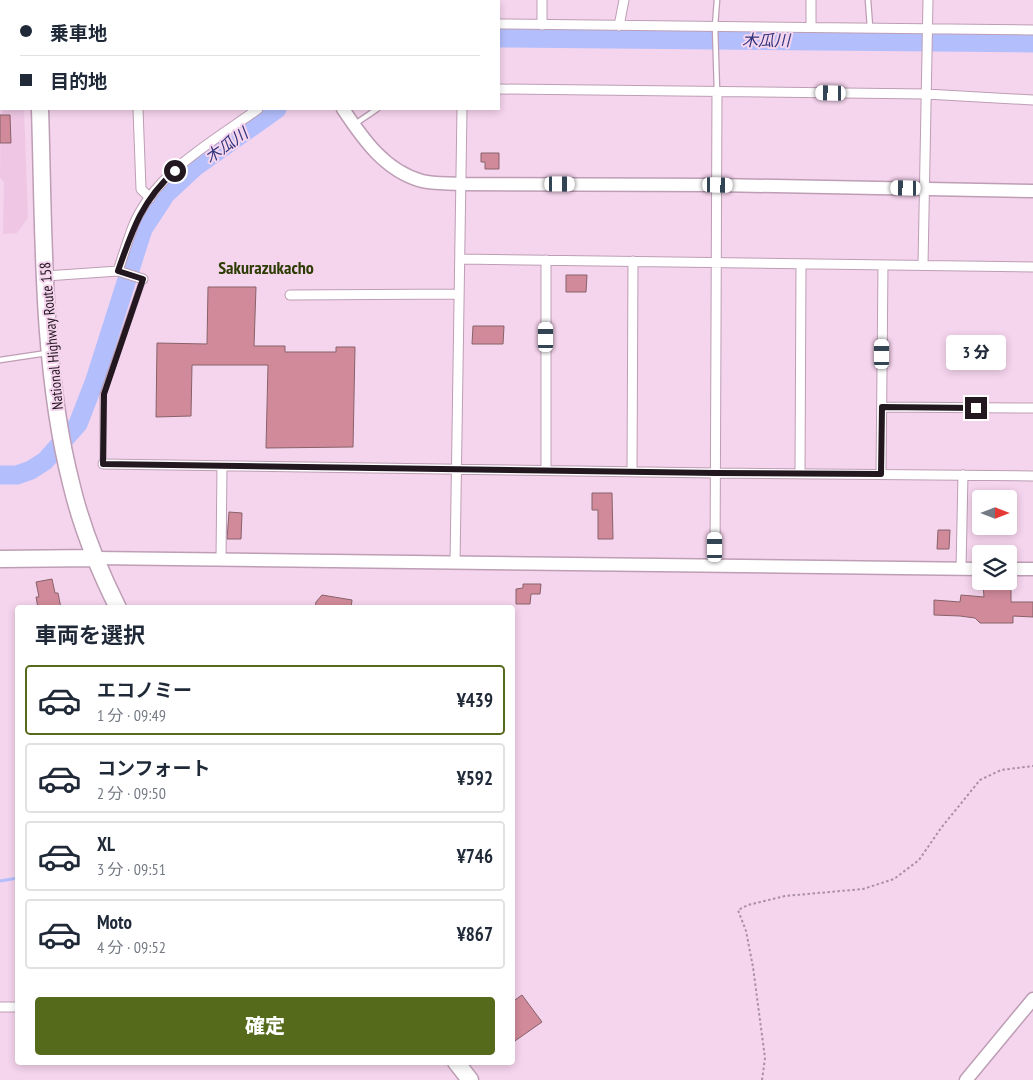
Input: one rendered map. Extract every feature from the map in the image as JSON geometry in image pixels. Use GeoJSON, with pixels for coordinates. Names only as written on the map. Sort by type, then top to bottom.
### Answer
{"type":"FeatureCollection","features":[{"type":"Feature","properties":{"kind":"highway","name":"National Highway Route 158"},"geometry":{"type":"LineString","coordinates":[[40,110],[50,353],[60,431],[71,484],[95,558],[117,605]]}},
{"type":"Feature","properties":{"kind":"highway"},"geometry":{"type":"LineString","coordinates":[[0,559],[95,558]]}},
{"type":"Feature","properties":{"kind":"highway"},"geometry":{"type":"LineString","coordinates":[[458,1065],[470,1080]]}},
{"type":"Feature","properties":{"kind":"street"},"geometry":{"type":"LineString","coordinates":[[542,0],[542,25]]}},
{"type":"Feature","properties":{"kind":"street"},"geometry":{"type":"LineString","coordinates":[[619,26],[624,0]]}},
{"type":"Feature","properties":{"kind":"street"},"geometry":{"type":"LineString","coordinates":[[810,0],[811,27]]}},
{"type":"Feature","properties":{"kind":"street"},"geometry":{"type":"LineString","coordinates":[[923,265],[928,0]]}},
{"type":"Feature","properties":{"kind":"street"},"geometry":{"type":"LineString","coordinates":[[500,24],[715,30],[811,27],[870,27],[927,31],[1033,30]]}},
{"type":"Feature","properties":{"kind":"street"},"geometry":{"type":"LineString","coordinates":[[500,89],[926,94],[1033,100]]}},
{"type":"Feature","properties":{"kind":"street"},"geometry":{"type":"LineString","coordinates":[[715,566],[717,91]]}},
{"type":"Feature","properties":{"kind":"street"},"geometry":{"type":"LineString","coordinates":[[138,110],[141,189],[150,198]]}},
{"type":"Feature","properties":{"kind":"street"},"geometry":{"type":"LineString","coordinates":[[121,272],[135,223],[161,183],[189,159],[257,110]]}},
{"type":"Feature","properties":{"kind":"street"},"geometry":{"type":"LineString","coordinates":[[344,110],[379,156],[393,168],[423,181],[461,184],[718,185],[1033,191]]}},
{"type":"Feature","properties":{"kind":"street"},"geometry":{"type":"LineString","coordinates":[[455,563],[462,110]]}},
{"type":"Feature","properties":{"kind":"street"},"geometry":{"type":"LineString","coordinates":[[460,259],[1033,267]]}},
{"type":"Feature","properties":{"kind":"street"},"geometry":{"type":"LineString","coordinates":[[546,260],[546,470]]}},
{"type":"Feature","properties":{"kind":"street"},"geometry":{"type":"LineString","coordinates":[[632,472],[633,261]]}},
{"type":"Feature","properties":{"kind":"street"},"geometry":{"type":"LineString","coordinates":[[800,474],[801,264]]}},
{"type":"Feature","properties":{"kind":"street"},"geometry":{"type":"LineString","coordinates":[[881,474],[882,265]]}},
{"type":"Feature","properties":{"kind":"street"},"geometry":{"type":"LineString","coordinates":[[46,276],[121,272],[141,278]]}},
{"type":"Feature","properties":{"kind":"street"},"geometry":{"type":"LineString","coordinates":[[290,295],[459,294]]}},
{"type":"Feature","properties":{"kind":"street"},"geometry":{"type":"LineString","coordinates":[[882,407],[1033,408]]}},
{"type":"Feature","properties":{"kind":"street"},"geometry":{"type":"LineString","coordinates":[[103,464],[1033,476]]}},
{"type":"Feature","properties":{"kind":"street"},"geometry":{"type":"LineString","coordinates":[[221,560],[222,466]]}},
{"type":"Feature","properties":{"kind":"street"},"geometry":{"type":"LineString","coordinates":[[961,569],[963,475]]}},
{"type":"Feature","properties":{"kind":"street"},"geometry":{"type":"LineString","coordinates":[[95,558],[972,569]]}},
{"type":"Feature","properties":{"kind":"street"},"geometry":{"type":"LineString","coordinates":[[1017,569],[1033,570]]}},
{"type":"Feature","properties":{"kind":"street"},"geometry":{"type":"LineString","coordinates":[[966,1080],[1033,999]]}},
{"type":"Feature","properties":{"kind":"street"},"geometry":{"type":"LineString","coordinates":[[0,1007],[15,1007]]}},
{"type":"Feature","properties":{"kind":"lane"},"geometry":{"type":"LineString","coordinates":[[717,0],[715,30],[717,91]]}},
{"type":"Feature","properties":{"kind":"lane"},"geometry":{"type":"LineString","coordinates":[[868,0],[870,27]]}},
{"type":"Feature","properties":{"kind":"lane"},"geometry":{"type":"LineString","coordinates":[[354,124],[375,110]]}},
{"type":"Feature","properties":{"kind":"lane"},"geometry":{"type":"LineString","coordinates":[[103,464],[104,394],[141,278]]}},
{"type":"Feature","properties":{"kind":"lane"},"geometry":{"type":"LineString","coordinates":[[0,360],[50,353]]}},
{"type":"Feature","properties":{"kind":"path"},"geometry":{"type":"LineString","coordinates":[[762,1080],[764,1058],[752,967],[746,931],[738,910],[748,905],[785,896],[863,889],[894,879],[919,860],[941,828],[980,780],[1002,770],[1033,766]]}},
{"type":"Feature","properties":{"kind":"shaded area"},"geometry":{"type":"Polygon","coordinates":[[[1,110],[24,110],[28,218],[17,233],[3,234],[4,182],[0,178],[1,110]]]}},
{"type":"Feature","properties":{"kind":"building"},"geometry":{"type":"Polygon","coordinates":[[[0,115],[10,115],[11,143],[0,143],[0,115]]]}},
{"type":"Feature","properties":{"kind":"building"},"geometry":{"type":"Polygon","coordinates":[[[481,153],[499,153],[499,169],[485,169],[485,162],[481,162],[481,153]]]}},
{"type":"Feature","properties":{"kind":"building"},"geometry":{"type":"Polygon","coordinates":[[[566,275],[587,275],[586,292],[566,292],[566,275]]]}},
{"type":"Feature","properties":{"kind":"building"},"geometry":{"type":"Polygon","coordinates":[[[208,287],[256,287],[254,346],[285,346],[285,352],[336,352],[336,347],[355,347],[353,447],[266,448],[268,365],[192,365],[191,416],[156,417],[157,343],[207,344],[208,287]]]}},
{"type":"Feature","properties":{"kind":"building"},"geometry":{"type":"Polygon","coordinates":[[[473,326],[504,326],[503,344],[472,344],[473,326]]]}},
{"type":"Feature","properties":{"kind":"building"},"geometry":{"type":"Polygon","coordinates":[[[592,493],[612,493],[613,539],[598,539],[598,510],[592,510],[592,493]]]}},
{"type":"Feature","properties":{"kind":"building"},"geometry":{"type":"Polygon","coordinates":[[[229,512],[242,513],[241,539],[227,539],[229,512]]]}},
{"type":"Feature","properties":{"kind":"building"},"geometry":{"type":"Polygon","coordinates":[[[938,530],[950,530],[949,549],[937,549],[938,530]]]}},
{"type":"Feature","properties":{"kind":"building"},"geometry":{"type":"Polygon","coordinates":[[[52,579],[60,605],[37,605],[36,597],[39,597],[36,582],[52,579]]]}},
{"type":"Feature","properties":{"kind":"building"},"geometry":{"type":"Polygon","coordinates":[[[523,584],[541,584],[540,594],[531,594],[530,604],[516,604],[516,589],[523,588],[523,584]]]}},
{"type":"Feature","properties":{"kind":"building"},"geometry":{"type":"Polygon","coordinates":[[[983,590],[1011,590],[1011,602],[1033,602],[1033,617],[1013,616],[1013,623],[980,623],[975,618],[934,615],[934,600],[960,602],[961,595],[984,597],[983,590]]]}},
{"type":"Feature","properties":{"kind":"building"},"geometry":{"type":"Polygon","coordinates":[[[322,595],[352,600],[351,605],[316,605],[322,595]]]}},
{"type":"Feature","properties":{"kind":"building"},"geometry":{"type":"Polygon","coordinates":[[[522,995],[542,1022],[515,1041],[515,1000],[522,995]]]}},
{"type":"Feature","properties":{"kind":"waterway","name":"木瓜川"},"geometry":{"type":"LineString","coordinates":[[500,38],[1033,43]]}},
{"type":"Feature","properties":{"kind":"waterway","name":"木瓜川"},"geometry":{"type":"LineString","coordinates":[[0,475],[17,475],[31,470],[45,461],[78,424],[95,380],[143,229],[166,194],[195,167],[276,110]]}},
{"type":"Feature","properties":{"kind":"waterway"},"geometry":{"type":"LineString","coordinates":[[0,881],[15,878]]}},
{"type":"Feature","properties":{"kind":"district","name":"Sakurazukacho"},"geometry":{"type":"Point","coordinates":[266,267]}},
{"type":"Feature","properties":{"kind":"route"},"geometry":{"type":"LineString","coordinates":[[175,171],[161,183],[135,223],[118,271],[143,279],[104,394],[103,464],[881,474],[882,407],[976,408]]}}]}
